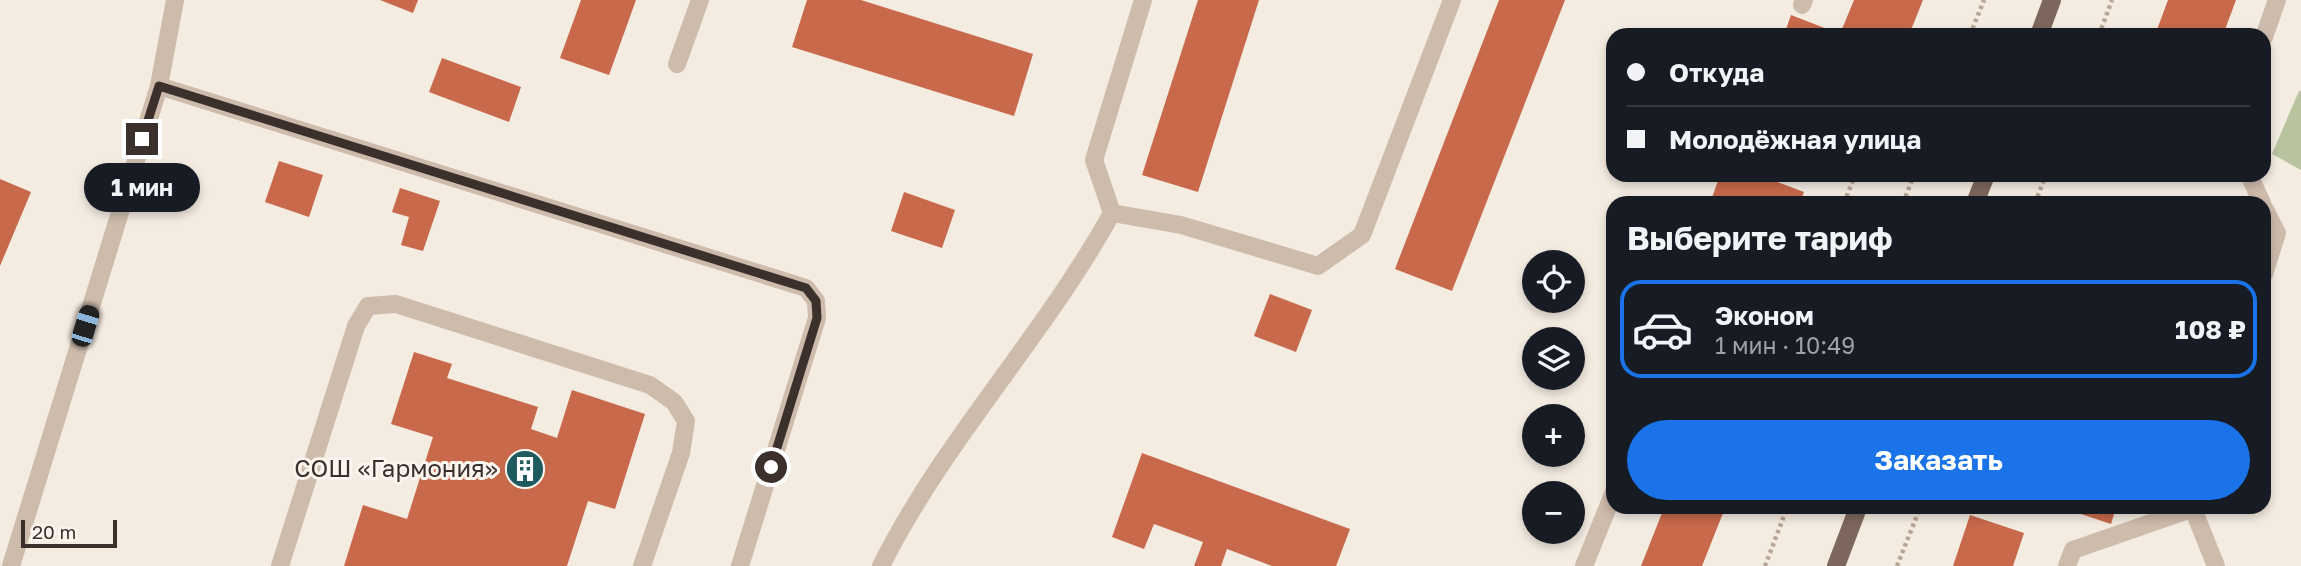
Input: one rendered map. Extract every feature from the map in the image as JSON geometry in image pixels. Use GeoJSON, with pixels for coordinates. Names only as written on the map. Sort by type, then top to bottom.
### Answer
{"type":"FeatureCollection","features":[{"type":"Feature","properties":{"kind":"main road"},"geometry":{"type":"LineString","coordinates":[[2042,28],[2052,0]]}},
{"type":"Feature","properties":{"kind":"main road"},"geometry":{"type":"LineString","coordinates":[[1836,566],[1856,514]]}},
{"type":"Feature","properties":{"kind":"street"},"geometry":{"type":"LineString","coordinates":[[11,566],[159,86],[175,0]]}},
{"type":"Feature","properties":{"kind":"street"},"geometry":{"type":"LineString","coordinates":[[677,64],[700,0]]}},
{"type":"Feature","properties":{"kind":"street"},"geometry":{"type":"LineString","coordinates":[[881,566],[908,513],[1086,261],[1112,213],[1094,160],[1143,0]]}},
{"type":"Feature","properties":{"kind":"street"},"geometry":{"type":"LineString","coordinates":[[1112,213],[1181,225],[1318,267],[1362,235],[1452,0]]}},
{"type":"Feature","properties":{"kind":"street"},"geometry":{"type":"LineString","coordinates":[[2267,28],[2277,0]]}},
{"type":"Feature","properties":{"kind":"street"},"geometry":{"type":"LineString","coordinates":[[159,86],[806,288],[816,301],[817,318],[740,566]]}},
{"type":"Feature","properties":{"kind":"street"},"geometry":{"type":"LineString","coordinates":[[2271,221],[2277,233],[2271,252]]}},
{"type":"Feature","properties":{"kind":"street"},"geometry":{"type":"LineString","coordinates":[[280,566],[356,326],[368,306],[396,304],[650,386],[674,402],[686,421],[681,453],[642,566]]}},
{"type":"Feature","properties":{"kind":"street"},"geometry":{"type":"LineString","coordinates":[[1584,566],[1606,512]]}},
{"type":"Feature","properties":{"kind":"street"},"geometry":{"type":"LineString","coordinates":[[2067,566],[2073,550],[2176,514]]}},
{"type":"Feature","properties":{"kind":"street"},"geometry":{"type":"LineString","coordinates":[[2195,514],[2217,566]]}},
{"type":"Feature","properties":{"kind":"path"},"geometry":{"type":"LineString","coordinates":[[1973,28],[1984,0]]}},
{"type":"Feature","properties":{"kind":"path"},"geometry":{"type":"LineString","coordinates":[[2102,28],[2112,0]]}},
{"type":"Feature","properties":{"kind":"path"},"geometry":{"type":"LineString","coordinates":[[1765,566],[1785,514]]}},
{"type":"Feature","properties":{"kind":"path"},"geometry":{"type":"LineString","coordinates":[[1898,566],[1918,514]]}},
{"type":"Feature","properties":{"kind":"green space"},"geometry":{"type":"Polygon","coordinates":[[[2301,91],[2301,170],[2272,154],[2301,91]]]}},
{"type":"Feature","properties":{"kind":"building"},"geometry":{"type":"Polygon","coordinates":[[[380,0],[418,0],[413,13],[380,0]]]}},
{"type":"Feature","properties":{"kind":"building"},"geometry":{"type":"Polygon","coordinates":[[[581,0],[636,0],[609,75],[560,58],[581,0]]]}},
{"type":"Feature","properties":{"kind":"building"},"geometry":{"type":"Polygon","coordinates":[[[807,0],[861,0],[1033,54],[1014,116],[792,47],[807,0]]]}},
{"type":"Feature","properties":{"kind":"building"},"geometry":{"type":"Polygon","coordinates":[[[1198,0],[1259,0],[1198,192],[1142,175],[1198,0]]]}},
{"type":"Feature","properties":{"kind":"building"},"geometry":{"type":"Polygon","coordinates":[[[1499,0],[1565,0],[1452,291],[1395,269],[1499,0]]]}},
{"type":"Feature","properties":{"kind":"building"},"geometry":{"type":"Polygon","coordinates":[[[1854,0],[1923,0],[1912,28],[1842,28],[1854,0]]]}},
{"type":"Feature","properties":{"kind":"building"},"geometry":{"type":"Polygon","coordinates":[[[2168,0],[2236,0],[2226,28],[2158,28],[2168,0]]]}},
{"type":"Feature","properties":{"kind":"building"},"geometry":{"type":"Polygon","coordinates":[[[1791,15],[1825,28],[1786,28],[1791,15]]]}},
{"type":"Feature","properties":{"kind":"building"},"geometry":{"type":"Polygon","coordinates":[[[442,58],[521,87],[509,122],[429,92],[442,58]]]}},
{"type":"Feature","properties":{"kind":"building"},"geometry":{"type":"Polygon","coordinates":[[[279,161],[323,175],[309,217],[265,202],[279,161]]]}},
{"type":"Feature","properties":{"kind":"building"},"geometry":{"type":"Polygon","coordinates":[[[0,179],[31,192],[0,266],[0,179]]]}},
{"type":"Feature","properties":{"kind":"building"},"geometry":{"type":"Polygon","coordinates":[[[1718,182],[1778,182],[1804,192],[1803,196],[1712,196],[1718,182]]]}},
{"type":"Feature","properties":{"kind":"building"},"geometry":{"type":"Polygon","coordinates":[[[400,188],[440,201],[423,251],[401,245],[409,217],[392,212],[400,188]]]}},
{"type":"Feature","properties":{"kind":"building"},"geometry":{"type":"Polygon","coordinates":[[[904,192],[955,210],[942,248],[891,231],[904,192]]]}},
{"type":"Feature","properties":{"kind":"building"},"geometry":{"type":"Polygon","coordinates":[[[1270,294],[1312,310],[1296,352],[1254,336],[1270,294]]]}},
{"type":"Feature","properties":{"kind":"building","name":"СОШ «Гармония»"},"geometry":{"type":"Polygon","coordinates":[[[414,352],[452,364],[447,378],[538,407],[531,429],[557,438],[572,390],[645,414],[615,509],[588,501],[567,566],[344,566],[363,505],[407,519],[433,437],[391,424],[414,352]]]}},
{"type":"Feature","properties":{"kind":"building"},"geometry":{"type":"Polygon","coordinates":[[[1142,453],[1350,529],[1336,566],[1272,566],[1227,549],[1221,566],[1194,566],[1203,542],[1154,524],[1144,549],[1112,537],[1142,453]]]}},
{"type":"Feature","properties":{"kind":"building"},"geometry":{"type":"Polygon","coordinates":[[[1662,514],[1723,514],[1702,566],[1641,566],[1662,514]]]}},
{"type":"Feature","properties":{"kind":"building"},"geometry":{"type":"Polygon","coordinates":[[[2081,514],[2114,514],[2111,524],[2081,514]]]}},
{"type":"Feature","properties":{"kind":"building"},"geometry":{"type":"Polygon","coordinates":[[[1970,515],[2024,533],[2013,566],[1953,566],[1970,515]]]}},
{"type":"Feature","properties":{"kind":"place","name":"СОШ «Гармония»"},"geometry":{"type":"Point","coordinates":[525,469]}},
{"type":"Feature","properties":{"kind":"route"},"geometry":{"type":"LineString","coordinates":[[142,139],[159,86],[806,288],[816,301],[817,318],[771,467]]}}]}
